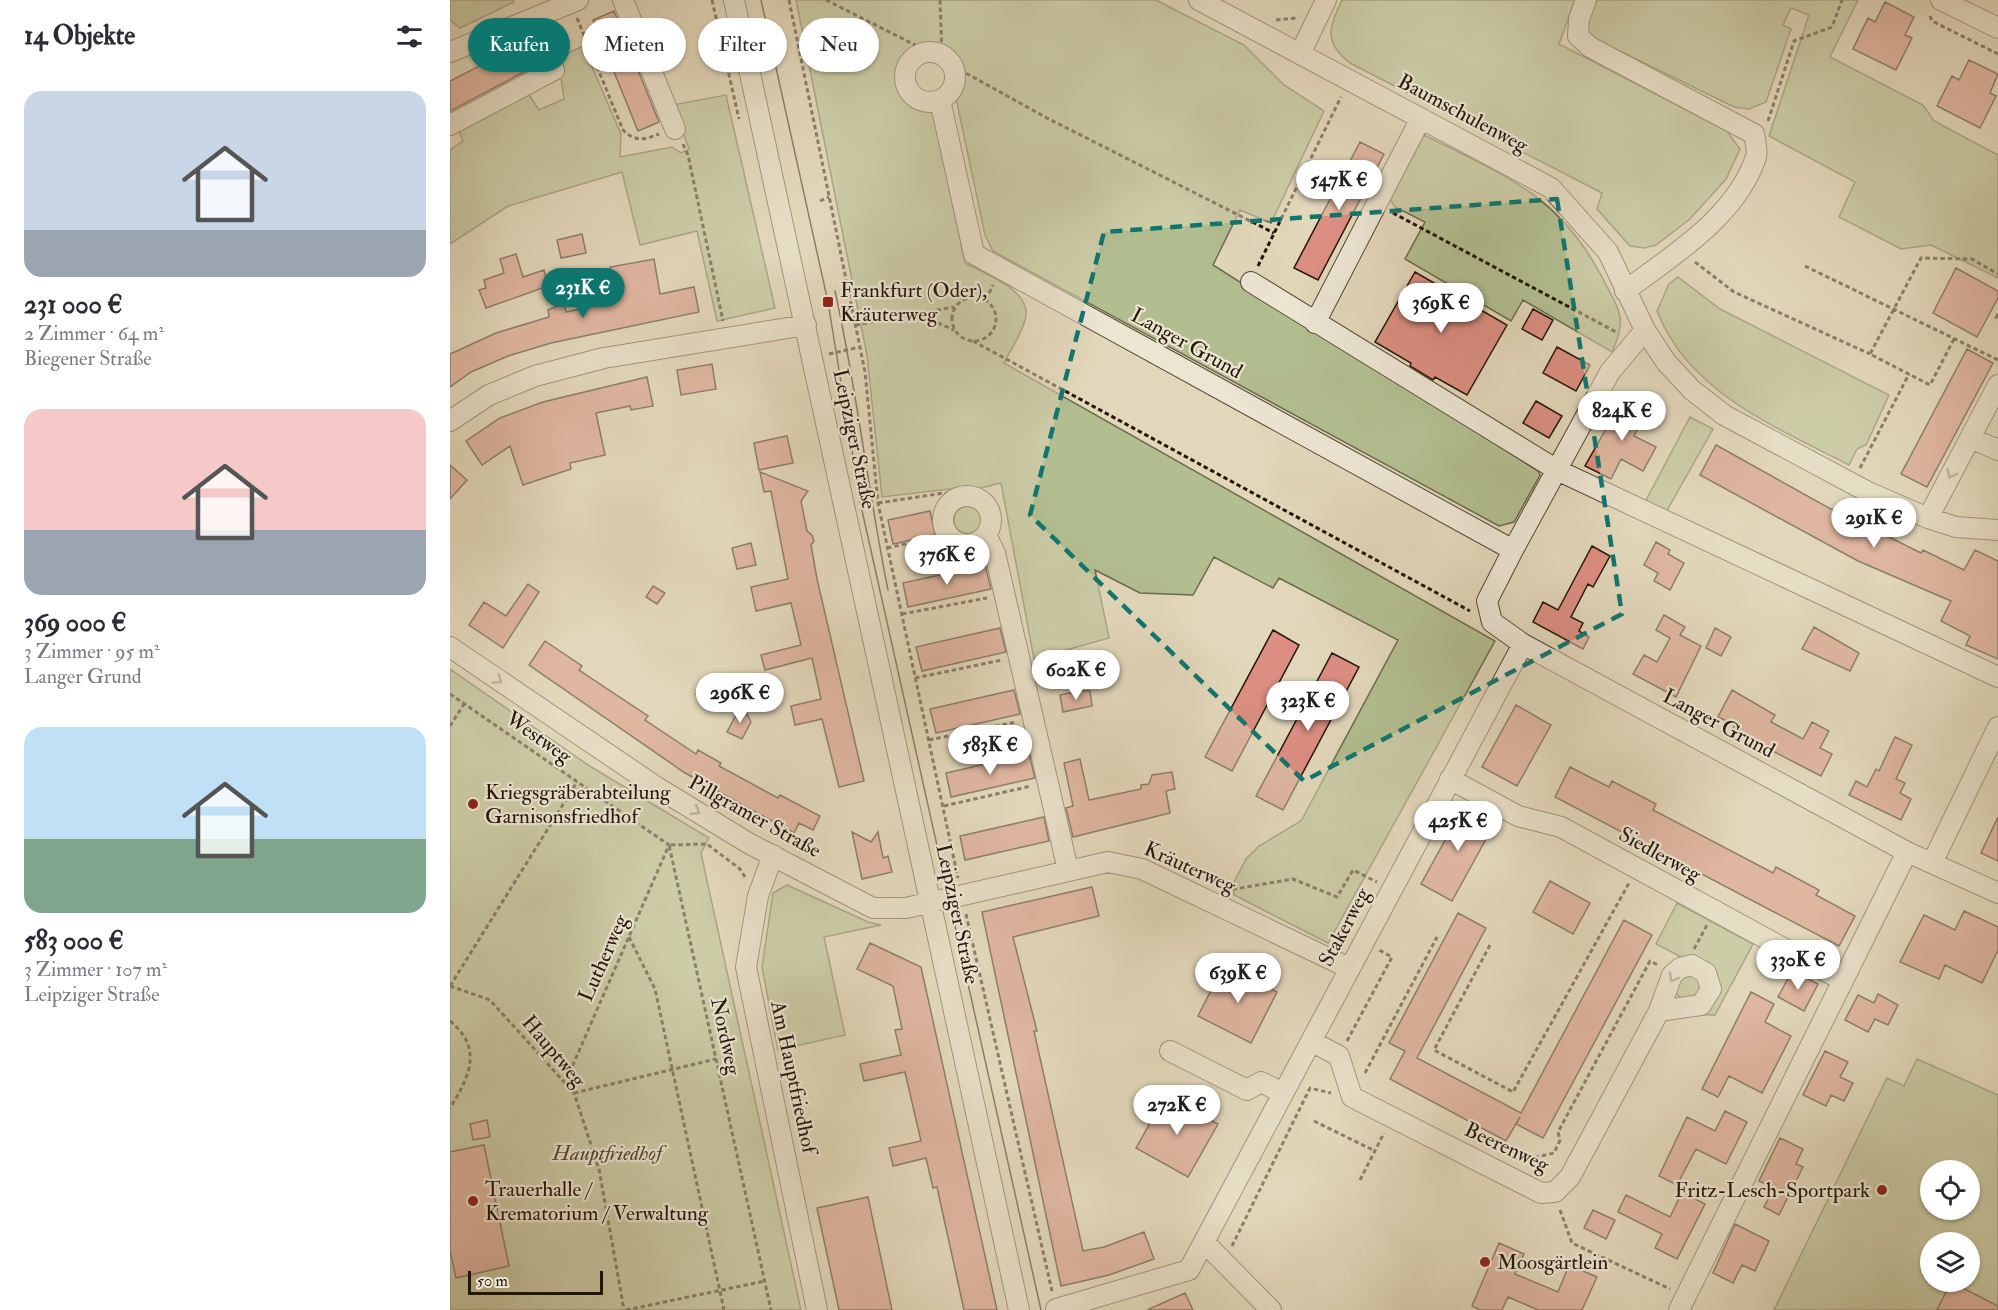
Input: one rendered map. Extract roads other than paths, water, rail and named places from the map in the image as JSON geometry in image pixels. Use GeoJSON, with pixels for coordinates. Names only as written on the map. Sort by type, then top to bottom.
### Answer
{"type":"FeatureCollection","features":[{"type":"Feature","properties":{"kind":"street"},"geometry":{"type":"LineString","coordinates":[[622,0],[675,129]]}},
{"type":"Feature","properties":{"kind":"street","name":"Leipziger Straße"},"geometry":{"type":"LineString","coordinates":[[734,0],[1019,1310]]}},
{"type":"Feature","properties":{"kind":"street","name":"Baumschulenweg"},"geometry":{"type":"LineString","coordinates":[[1199,0],[1301,52],[1551,188],[1608,252],[1625,291],[1640,336],[1686,383],[1724,416],[1852,484],[1928,518],[1956,527],[1998,530]]}},
{"type":"Feature","properties":{"kind":"street"},"geometry":{"type":"LineString","coordinates":[[1301,52],[1326,0]]}},
{"type":"Feature","properties":{"kind":"street"},"geometry":{"type":"LineString","coordinates":[[1586,0],[1579,19],[1578,36],[1590,47],[1754,134],[1756,155],[1735,195],[1713,221],[1625,291]]}},
{"type":"Feature","properties":{"kind":"street"},"geometry":{"type":"LineString","coordinates":[[1934,5],[1998,28]]}},
{"type":"Feature","properties":{"kind":"street"},"geometry":{"type":"LineString","coordinates":[[450,52],[536,11],[577,7]]}},
{"type":"Feature","properties":{"kind":"street"},"geometry":{"type":"LineString","coordinates":[[450,125],[554,70],[536,11]]}},
{"type":"Feature","properties":{"kind":"street"},"geometry":{"type":"LineString","coordinates":[[941,57],[955,81],[947,95],[940,100],[923,101],[915,98],[905,83],[904,75],[911,59],[941,57]]}},
{"type":"Feature","properties":{"kind":"street","name":"Langer Grund"},"geometry":{"type":"LineString","coordinates":[[940,100],[974,254],[1513,550],[1487,601],[1492,622],[1523,644],[1906,852],[1998,893]]}},
{"type":"Feature","properties":{"kind":"street"},"geometry":{"type":"LineString","coordinates":[[1315,323],[1422,118]]}},
{"type":"Feature","properties":{"kind":"street"},"geometry":{"type":"LineString","coordinates":[[1251,282],[1557,470],[1998,677]]}},
{"type":"Feature","properties":{"kind":"street"},"geometry":{"type":"LineString","coordinates":[[450,421],[489,395],[535,376],[604,358],[806,325]]}},
{"type":"Feature","properties":{"kind":"street"},"geometry":{"type":"LineString","coordinates":[[1513,550],[1610,372],[1640,336]]}},
{"type":"Feature","properties":{"kind":"street"},"geometry":{"type":"LineString","coordinates":[[1928,518],[1998,385]]}},
{"type":"Feature","properties":{"kind":"street"},"geometry":{"type":"LineString","coordinates":[[1970,438],[1998,450]]}},
{"type":"Feature","properties":{"kind":"street"},"geometry":{"type":"LineString","coordinates":[[986,535],[980,541],[965,544],[946,535],[943,517],[950,503],[963,496],[978,498],[988,508],[991,522],[986,535],[995,553],[1068,870]]}},
{"type":"Feature","properties":{"kind":"street","name":"Stakerweg"},"geometry":{"type":"LineString","coordinates":[[1056,1309],[1189,1270],[1523,644]]}},
{"type":"Feature","properties":{"kind":"street","name":"Pillgramer Straße"},"geometry":{"type":"LineString","coordinates":[[450,647],[658,788],[773,855],[873,908],[906,908],[930,902]]}},
{"type":"Feature","properties":{"kind":"street"},"geometry":{"type":"LineString","coordinates":[[1932,863],[1998,727]]}},
{"type":"Feature","properties":{"kind":"street","name":"Siedlerweg"},"geometry":{"type":"LineString","coordinates":[[1450,779],[1518,816],[1561,827],[1842,980]]}},
{"type":"Feature","properties":{"kind":"street"},"geometry":{"type":"LineString","coordinates":[[1682,1303],[1906,852]]}},
{"type":"Feature","properties":{"kind":"street","name":"Am Hauptfriedhof"},"geometry":{"type":"LineString","coordinates":[[773,855],[758,896],[747,967],[817,1310]]}},
{"type":"Feature","properties":{"kind":"street","name":"Kräuterweg"},"geometry":{"type":"LineString","coordinates":[[930,902],[1108,862],[1142,868],[1349,968]]}},
{"type":"Feature","properties":{"kind":"street","name":"Beerenweg"},"geometry":{"type":"LineString","coordinates":[[1311,1041],[1339,1056],[1351,1091],[1541,1193],[1555,1192],[1570,1177],[1659,1011],[1672,975],[1685,966],[1698,966],[1706,973],[1711,982],[1710,995],[1696,1007],[1659,1011]]}},
{"type":"Feature","properties":{"kind":"street"},"geometry":{"type":"LineString","coordinates":[[1170,1051],[1247,1090],[1261,1082],[1283,1093]]}},
{"type":"Feature","properties":{"kind":"street"},"geometry":{"type":"LineString","coordinates":[[1204,1242],[1258,1306]]}},
{"type":"Feature","properties":{"kind":"tram line"},"geometry":{"type":"LineString","coordinates":[[761,0],[828,302],[861,506],[1041,1310]]}},
{"type":"Feature","properties":{"kind":"tram line"},"geometry":{"type":"LineString","coordinates":[[835,291],[888,590]]}},
{"type":"Feature","properties":{"kind":"place","name":"Frankfurt (Oder), Kräuterweg"},"geometry":{"type":"Point","coordinates":[828,302]}},
{"type":"Feature","properties":{"kind":"place","name":"Kriegsgräberabteilung Garnisonsfriedhof"},"geometry":{"type":"Point","coordinates":[473,804]}},
{"type":"Feature","properties":{"kind":"place","name":"Fritz-Lesch-Sportpark"},"geometry":{"type":"Point","coordinates":[1882,1190]}},
{"type":"Feature","properties":{"kind":"place","name":"Trauerhalle / Krematorium / Verwaltung"},"geometry":{"type":"Point","coordinates":[473,1201]}},
{"type":"Feature","properties":{"kind":"place","name":"Moosgärtlein"},"geometry":{"type":"Point","coordinates":[1485,1262]}},
{"type":"Feature","properties":{"kind":"park label","name":"Hauptfriedhof"},"geometry":{"type":"Point","coordinates":[607,1153]}}]}
